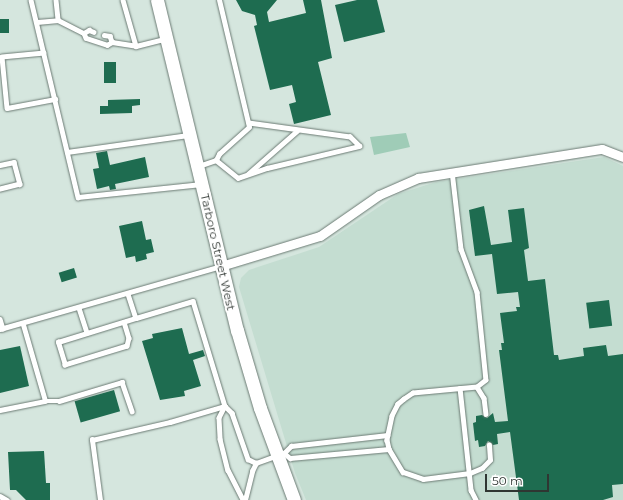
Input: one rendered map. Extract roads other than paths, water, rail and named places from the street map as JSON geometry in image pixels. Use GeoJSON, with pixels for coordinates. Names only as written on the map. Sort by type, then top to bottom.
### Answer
{"type":"FeatureCollection","features":[{"type":"Feature","properties":{"kind":"main road","name":"Tarboro Street West"},"geometry":{"type":"LineString","coordinates":[[157,0],[221,266],[247,366],[280,454],[294,500]]}},
{"type":"Feature","properties":{"kind":"street"},"geometry":{"type":"LineString","coordinates":[[221,266],[301,243],[342,222],[379,195],[418,178],[452,171],[602,149],[622,156]]}},
{"type":"Feature","properties":{"kind":"lane"},"geometry":{"type":"LineString","coordinates":[[32,0],[78,197],[202,184]]}},
{"type":"Feature","properties":{"kind":"lane"},"geometry":{"type":"LineString","coordinates":[[56,0],[58,20]]}},
{"type":"Feature","properties":{"kind":"lane"},"geometry":{"type":"LineString","coordinates":[[123,0],[136,46]]}},
{"type":"Feature","properties":{"kind":"lane"},"geometry":{"type":"LineString","coordinates":[[198,166],[216,160],[219,154],[249,127],[219,0]]}},
{"type":"Feature","properties":{"kind":"lane"},"geometry":{"type":"LineString","coordinates":[[37,22],[58,20],[84,33],[86,38],[107,45],[112,42],[136,46],[166,39]]}},
{"type":"Feature","properties":{"kind":"lane"},"geometry":{"type":"LineString","coordinates":[[84,33],[89,30],[94,32]]}},
{"type":"Feature","properties":{"kind":"lane"},"geometry":{"type":"LineString","coordinates":[[104,35],[110,36],[112,42]]}},
{"type":"Feature","properties":{"kind":"lane"},"geometry":{"type":"LineString","coordinates":[[44,53],[1,57],[7,108],[55,99]]}},
{"type":"Feature","properties":{"kind":"lane"},"geometry":{"type":"LineString","coordinates":[[216,160],[238,178],[267,168],[359,146],[350,137],[297,131],[249,123]]}},
{"type":"Feature","properties":{"kind":"lane"},"geometry":{"type":"LineString","coordinates":[[246,176],[297,131]]}},
{"type":"Feature","properties":{"kind":"lane"},"geometry":{"type":"LineString","coordinates":[[67,152],[190,135]]}},
{"type":"Feature","properties":{"kind":"lane"},"geometry":{"type":"LineString","coordinates":[[0,165],[14,162],[20,184],[0,189]]}},
{"type":"Feature","properties":{"kind":"lane"},"geometry":{"type":"LineString","coordinates":[[452,171],[461,249],[477,292],[487,374],[482,385],[477,387],[413,393],[398,404],[388,427],[389,448],[403,472],[412,478],[423,479],[470,473],[482,468],[490,460],[489,445]]}},
{"type":"Feature","properties":{"kind":"lane"},"geometry":{"type":"LineString","coordinates":[[0,319],[1,329],[23,325],[221,266]]}},
{"type":"Feature","properties":{"kind":"lane"},"geometry":{"type":"LineString","coordinates":[[128,294],[136,318]]}},
{"type":"Feature","properties":{"kind":"lane"},"geometry":{"type":"LineString","coordinates":[[124,322],[129,338],[127,346],[65,365],[58,342],[193,301],[225,406],[232,413],[248,459],[256,463]]}},
{"type":"Feature","properties":{"kind":"lane"},"geometry":{"type":"LineString","coordinates":[[79,308],[87,333]]}},
{"type":"Feature","properties":{"kind":"lane"},"geometry":{"type":"LineString","coordinates":[[23,325],[45,401]]}},
{"type":"Feature","properties":{"kind":"lane"},"geometry":{"type":"LineString","coordinates":[[0,410],[45,401],[59,401],[122,382],[132,411]]}},
{"type":"Feature","properties":{"kind":"lane"},"geometry":{"type":"LineString","coordinates":[[477,387],[484,398],[486,414]]}},
{"type":"Feature","properties":{"kind":"lane"},"geometry":{"type":"LineString","coordinates":[[460,388],[470,473],[470,490],[476,500]]}},
{"type":"Feature","properties":{"kind":"lane"},"geometry":{"type":"LineString","coordinates":[[100,500],[92,440],[170,422],[225,406]]}},
{"type":"Feature","properties":{"kind":"lane"},"geometry":{"type":"LineString","coordinates":[[225,406],[219,418],[220,439],[228,470],[244,500]]}},
{"type":"Feature","properties":{"kind":"lane"},"geometry":{"type":"LineString","coordinates":[[244,500],[252,471],[256,463],[280,454],[290,446],[388,434]]}},
{"type":"Feature","properties":{"kind":"lane"},"geometry":{"type":"LineString","coordinates":[[280,454],[290,458],[389,448]]}},
{"type":"Feature","properties":{"kind":"lane"},"geometry":{"type":"LineString","coordinates":[[0,496],[7,500]]}}]}
